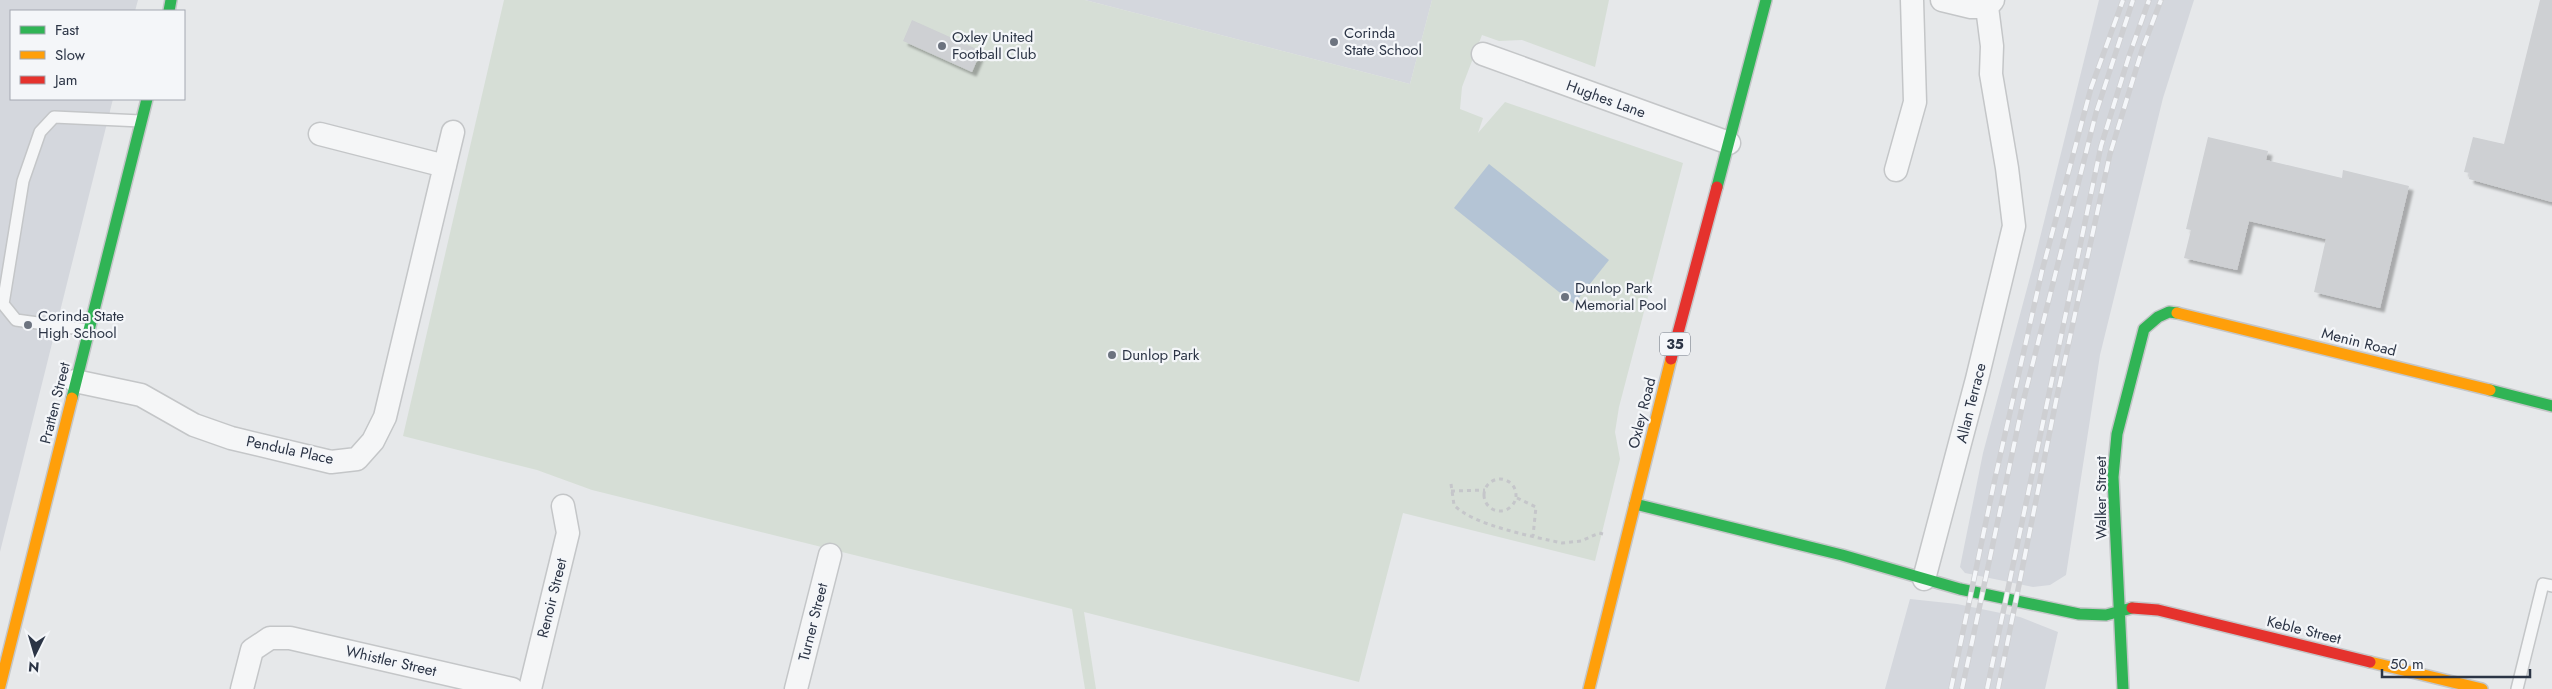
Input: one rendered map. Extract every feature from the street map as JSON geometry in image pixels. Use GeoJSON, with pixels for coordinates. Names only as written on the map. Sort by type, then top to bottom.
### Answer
{"type":"FeatureCollection","features":[{"type":"Feature","properties":{"kind":"street","name":"Oxley Road"},"geometry":{"type":"LineString","coordinates":[[1589,689],[1766,0]]}},
{"type":"Feature","properties":{"kind":"street"},"geometry":{"type":"LineString","coordinates":[[1896,170],[1915,102],[1912,0]]}},
{"type":"Feature","properties":{"kind":"street"},"geometry":{"type":"LineString","coordinates":[[1942,0],[1971,7],[1990,3]]}},
{"type":"Feature","properties":{"kind":"street","name":"Allan Terrace"},"geometry":{"type":"LineString","coordinates":[[1924,579],[1978,379],[2014,226],[2007,168],[1991,74],[1990,3]]}},
{"type":"Feature","properties":{"kind":"street","name":"Hughes Lane"},"geometry":{"type":"LineString","coordinates":[[1483,54],[1729,143]]}},
{"type":"Feature","properties":{"kind":"street","name":"Pratten Street"},"geometry":{"type":"LineString","coordinates":[[0,686],[147,100]]}},
{"type":"Feature","properties":{"kind":"street","name":"Pendula Place"},"geometry":{"type":"LineString","coordinates":[[75,381],[141,395],[194,425],[231,438],[331,462],[357,459],[373,441],[386,417],[453,132]]}},
{"type":"Feature","properties":{"kind":"street"},"geometry":{"type":"LineString","coordinates":[[320,134],[445,166]]}},
{"type":"Feature","properties":{"kind":"street","name":"Menin Road"},"geometry":{"type":"LineString","coordinates":[[2158,317],[2169,312],[2191,315],[2552,406]]}},
{"type":"Feature","properties":{"kind":"street","name":"Walker Street"},"geometry":{"type":"LineString","coordinates":[[2124,689],[2113,477],[2117,434],[2144,330],[2158,317]]}},
{"type":"Feature","properties":{"kind":"street"},"geometry":{"type":"LineString","coordinates":[[1635,504],[1842,555],[1924,579],[2080,614],[2106,614],[2119,611]]}},
{"type":"Feature","properties":{"kind":"street","name":"Renoir Street"},"geometry":{"type":"LineString","coordinates":[[530,689],[568,533],[563,506]]}},
{"type":"Feature","properties":{"kind":"street","name":"Turner Street"},"geometry":{"type":"LineString","coordinates":[[796,689],[830,555]]}},
{"type":"Feature","properties":{"kind":"street","name":"Keble Street"},"geometry":{"type":"LineString","coordinates":[[2119,611],[2131,608],[2158,610],[2482,689]]}},
{"type":"Feature","properties":{"kind":"street","name":"Whistler Street"},"geometry":{"type":"LineString","coordinates":[[242,689],[252,650],[270,638],[290,638],[512,689]]}},
{"type":"Feature","properties":{"kind":"lane"},"geometry":{"type":"LineString","coordinates":[[88,330],[16,320],[3,304],[23,181],[40,132],[54,116],[141,121]]}},
{"type":"Feature","properties":{"kind":"lane"},"geometry":{"type":"LineString","coordinates":[[2517,689],[2543,584],[2552,586]]}},
{"type":"Feature","properties":{"kind":"path"},"geometry":{"type":"LineString","coordinates":[[1496,479],[1506,480],[1514,486],[1516,498],[1508,510],[1497,511],[1488,505],[1484,490],[1487,485],[1496,479]]}},
{"type":"Feature","properties":{"kind":"path"},"geometry":{"type":"LineString","coordinates":[[1451,484],[1454,505],[1468,516],[1533,536],[1571,544],[1598,533],[1606,535]]}},
{"type":"Feature","properties":{"kind":"path"},"geometry":{"type":"LineString","coordinates":[[1452,491],[1484,490]]}},
{"type":"Feature","properties":{"kind":"path"},"geometry":{"type":"LineString","coordinates":[[1516,498],[1536,507],[1537,516],[1533,536]]}},
{"type":"Feature","properties":{"kind":"shaded area","name":"Corinda State High School"},"geometry":{"type":"Polygon","coordinates":[[[0,0],[138,0],[135,10],[10,10],[10,100],[113,100],[0,552],[0,0]]]}},
{"type":"Feature","properties":{"kind":"shaded area","name":"Dunlop Park"},"geometry":{"type":"Polygon","coordinates":[[[504,0],[1085,0],[1410,84],[1432,0],[1609,0],[1595,67],[1522,40],[1499,41],[1482,35],[1462,87],[1460,109],[1483,118],[1478,133],[1505,102],[1683,163],[1619,407],[1615,432],[1620,459],[1595,561],[1403,513],[1359,682],[1084,612],[1096,689],[1085,689],[1072,609],[592,490],[537,470],[403,436],[504,0]]]}},
{"type":"Feature","properties":{"kind":"shaded area","name":"Corinda State School"},"geometry":{"type":"Polygon","coordinates":[[[1085,0],[1432,0],[1410,84],[1085,0]]]}},
{"type":"Feature","properties":{"kind":"shaded area"},"geometry":{"type":"Polygon","coordinates":[[[2099,0],[2194,0],[2163,98],[2100,355],[2066,575],[2050,585],[2033,587],[1965,573],[1960,567],[1983,453],[2033,266],[2099,0]]]}},
{"type":"Feature","properties":{"kind":"shaded area"},"geometry":{"type":"Polygon","coordinates":[[[1910,599],[1957,604],[2020,617],[2058,632],[2045,689],[1885,689],[1910,599]]]}},
{"type":"Feature","properties":{"kind":"water"},"geometry":{"type":"Polygon","coordinates":[[[1489,164],[1609,260],[1574,304],[1454,208],[1489,164]]]}},
{"type":"Feature","properties":{"kind":"building"},"geometry":{"type":"Polygon","coordinates":[[[2540,0],[2552,0],[2552,202],[2469,179],[2470,173],[2464,172],[2473,137],[2504,144],[2540,0]]]}},
{"type":"Feature","properties":{"kind":"building","name":"Oxley United Football Club"},"geometry":{"type":"Polygon","coordinates":[[[912,20],[981,51],[972,72],[903,41],[912,20]]]}},
{"type":"Feature","properties":{"kind":"building"},"geometry":{"type":"Polygon","coordinates":[[[2208,137],[2268,151],[2266,160],[2342,178],[2343,170],[2409,186],[2380,308],[2314,292],[2326,239],[2249,221],[2237,270],[2184,258],[2191,230],[2186,229],[2208,137]]]}},
{"type":"Feature","properties":{"kind":"railway"},"geometry":{"type":"LineString","coordinates":[[1951,689],[1994,483],[2042,271],[2091,88],[2123,0]]}},
{"type":"Feature","properties":{"kind":"railway"},"geometry":{"type":"LineString","coordinates":[[1962,689],[2024,398],[2096,113],[2133,0]]}},
{"type":"Feature","properties":{"kind":"railway"},"geometry":{"type":"LineString","coordinates":[[1987,689],[2101,146],[2129,56],[2149,0]]}},
{"type":"Feature","properties":{"kind":"railway"},"geometry":{"type":"LineString","coordinates":[[1998,689],[2056,401],[2110,154],[2142,50],[2161,0]]}},
{"type":"Feature","properties":{"kind":"traffic: fast"},"geometry":{"type":"LineString","coordinates":[[169,10],[171,0]]}},
{"type":"Feature","properties":{"kind":"traffic: fast"},"geometry":{"type":"LineString","coordinates":[[1717,187],[1766,0]]}},
{"type":"Feature","properties":{"kind":"traffic: fast"},"geometry":{"type":"LineString","coordinates":[[72,398],[147,100]]}},
{"type":"Feature","properties":{"kind":"traffic: fast"},"geometry":{"type":"LineString","coordinates":[[2123,689],[2113,477],[2117,434],[2144,329],[2158,317],[2169,312],[2177,313]]}},
{"type":"Feature","properties":{"kind":"traffic: fast"},"geometry":{"type":"LineString","coordinates":[[2490,390],[2552,406]]}},
{"type":"Feature","properties":{"kind":"traffic: fast"},"geometry":{"type":"LineString","coordinates":[[1635,504],[1842,555],[1960,589],[2079,614],[2106,615],[2132,608]]}},
{"type":"Feature","properties":{"kind":"traffic: slow"},"geometry":{"type":"LineString","coordinates":[[2177,313],[2490,390]]}},
{"type":"Feature","properties":{"kind":"traffic: slow"},"geometry":{"type":"LineString","coordinates":[[1589,689],[1671,359]]}},
{"type":"Feature","properties":{"kind":"traffic: slow"},"geometry":{"type":"LineString","coordinates":[[0,686],[72,398]]}},
{"type":"Feature","properties":{"kind":"traffic: slow"},"geometry":{"type":"LineString","coordinates":[[2370,662],[2482,689]]}},
{"type":"Feature","properties":{"kind":"traffic: jam"},"geometry":{"type":"LineString","coordinates":[[1671,359],[1717,187]]}},
{"type":"Feature","properties":{"kind":"traffic: jam"},"geometry":{"type":"LineString","coordinates":[[2132,608],[2158,610],[2370,662]]}},
{"type":"Feature","properties":{"kind":"place","name":"Corinda State School"},"geometry":{"type":"Point","coordinates":[1334,42]}},
{"type":"Feature","properties":{"kind":"place","name":"Oxley United Football Club"},"geometry":{"type":"Point","coordinates":[942,46]}},
{"type":"Feature","properties":{"kind":"place","name":"Dunlop Park Memorial Pool"},"geometry":{"type":"Point","coordinates":[1565,297]}},
{"type":"Feature","properties":{"kind":"place","name":"Corinda State High School"},"geometry":{"type":"Point","coordinates":[28,325]}},
{"type":"Feature","properties":{"kind":"place","name":"Dunlop Park"},"geometry":{"type":"Point","coordinates":[1112,355]}}]}
